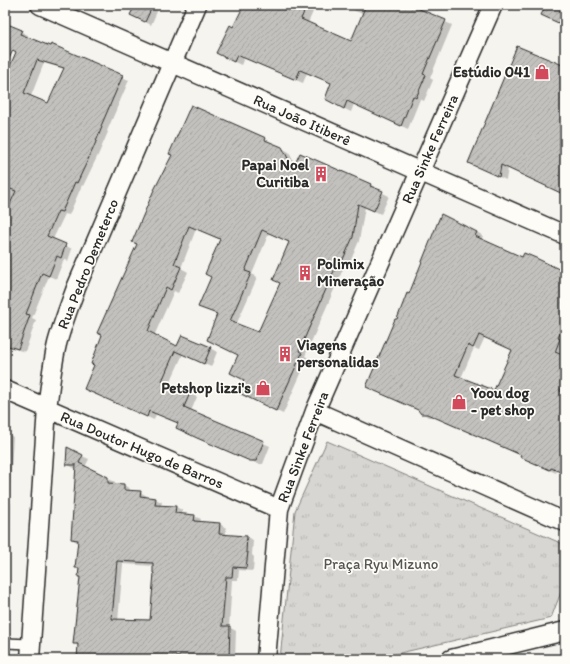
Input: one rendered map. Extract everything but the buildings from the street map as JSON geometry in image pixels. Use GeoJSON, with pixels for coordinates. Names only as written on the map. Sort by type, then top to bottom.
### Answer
{"type":"FeatureCollection","features":[{"type":"Feature","properties":{"kind":"street","name":"Rua João Itiberê"},"geometry":{"type":"LineString","coordinates":[[40,5],[565,235]]}},
{"type":"Feature","properties":{"kind":"street","name":"Rua Pedro Demeterco"},"geometry":{"type":"LineString","coordinates":[[30,652],[47,408],[57,345],[66,314],[76,288],[197,5]]}},
{"type":"Feature","properties":{"kind":"street","name":"Rua Sinke Ferreira"},"geometry":{"type":"LineString","coordinates":[[266,659],[279,509],[315,411],[494,5]]}},
{"type":"Feature","properties":{"kind":"street","name":"Rua Doutor Hugo de Barros"},"geometry":{"type":"LineString","coordinates":[[5,390],[279,509]]}},
{"type":"Feature","properties":{"kind":"street"},"geometry":{"type":"LineString","coordinates":[[315,411],[565,522]]}},
{"type":"Feature","properties":{"kind":"street"},"geometry":{"type":"LineString","coordinates":[[451,659],[565,631]]}},
{"type":"Feature","properties":{"kind":"lane"},"geometry":{"type":"LineString","coordinates":[[5,643],[30,652]]}},
{"type":"Feature","properties":{"kind":"green space","name":"Praça Ryu Mizuno"},"geometry":{"type":"Polygon","coordinates":[[[327,441],[565,545],[565,582],[551,618],[374,659],[280,659],[295,511],[327,441]]]}},
{"type":"Feature","properties":{"kind":"place","name":"Estúdio 041"},"geometry":{"type":"Point","coordinates":[542,72]}},
{"type":"Feature","properties":{"kind":"place","name":"Papai Noel Curitiba"},"geometry":{"type":"Point","coordinates":[321,174]}},
{"type":"Feature","properties":{"kind":"place","name":"Polimix Mineração"},"geometry":{"type":"Point","coordinates":[305,273]}},
{"type":"Feature","properties":{"kind":"place","name":"Viagens personalidas"},"geometry":{"type":"Point","coordinates":[285,354]}},
{"type":"Feature","properties":{"kind":"place","name":"Petshop lizzi's"},"geometry":{"type":"Point","coordinates":[263,388]}},
{"type":"Feature","properties":{"kind":"place","name":"Yoou dog - pet shop"},"geometry":{"type":"Point","coordinates":[459,402]}}]}
